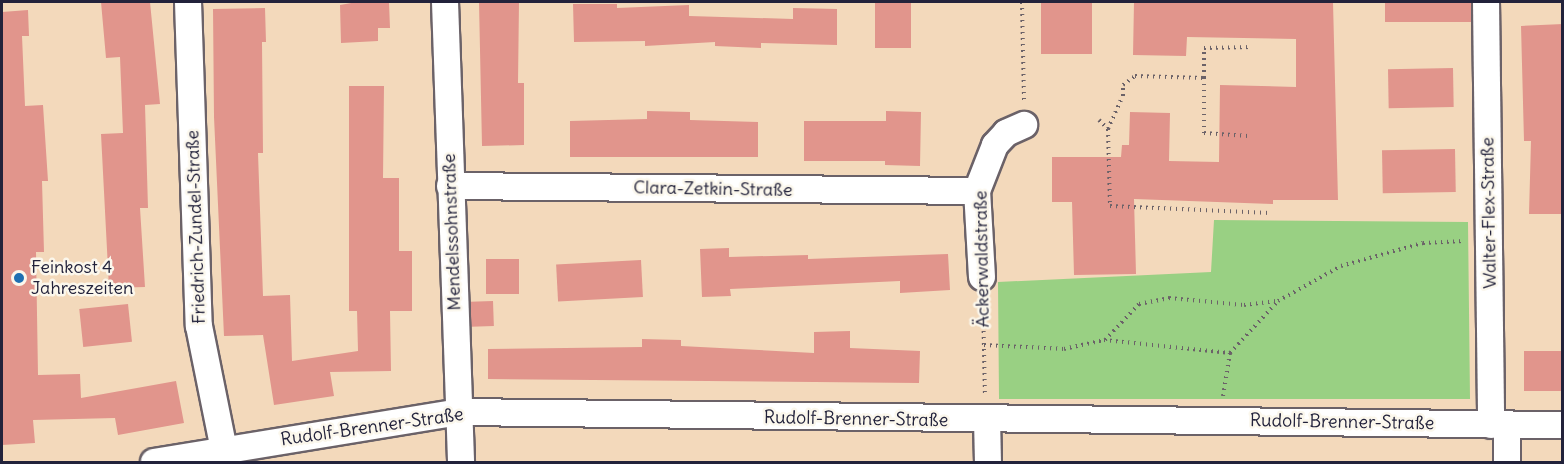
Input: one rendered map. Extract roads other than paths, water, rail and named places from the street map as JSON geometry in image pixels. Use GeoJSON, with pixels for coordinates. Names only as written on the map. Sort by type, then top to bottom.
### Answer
{"type":"FeatureCollection","features":[{"type":"Feature","properties":{"kind":"street","name":"Friedrich-Zundel-Straße"},"geometry":{"type":"LineString","coordinates":[[188,2],[199,326],[224,450]]}},
{"type":"Feature","properties":{"kind":"street","name":"Mendelssohnstraße"},"geometry":{"type":"LineString","coordinates":[[445,2],[461,462]]}},
{"type":"Feature","properties":{"kind":"street","name":"Walter-Flex-Straße"},"geometry":{"type":"LineString","coordinates":[[1486,2],[1489,240],[1499,425],[1507,462]]}},
{"type":"Feature","properties":{"kind":"street","name":"Äckerwaldstraße"},"geometry":{"type":"LineString","coordinates":[[982,277],[977,191],[995,145],[1006,133],[1024,125]]}},
{"type":"Feature","properties":{"kind":"street","name":"Clara-Zetkin-Straße"},"geometry":{"type":"LineString","coordinates":[[450,186],[977,191]]}},
{"type":"Feature","properties":{"kind":"street","name":"Rudolf-Brenner-Straße"},"geometry":{"type":"LineString","coordinates":[[154,462],[186,460],[224,450],[459,412],[1563,425]]}},
{"type":"Feature","properties":{"kind":"street"},"geometry":{"type":"LineString","coordinates":[[987,419],[988,462]]}},
{"type":"Feature","properties":{"kind":"place","name":"Feinkost 4 Jahreszeiten"},"geometry":{"type":"Point","coordinates":[19,278]}}]}
